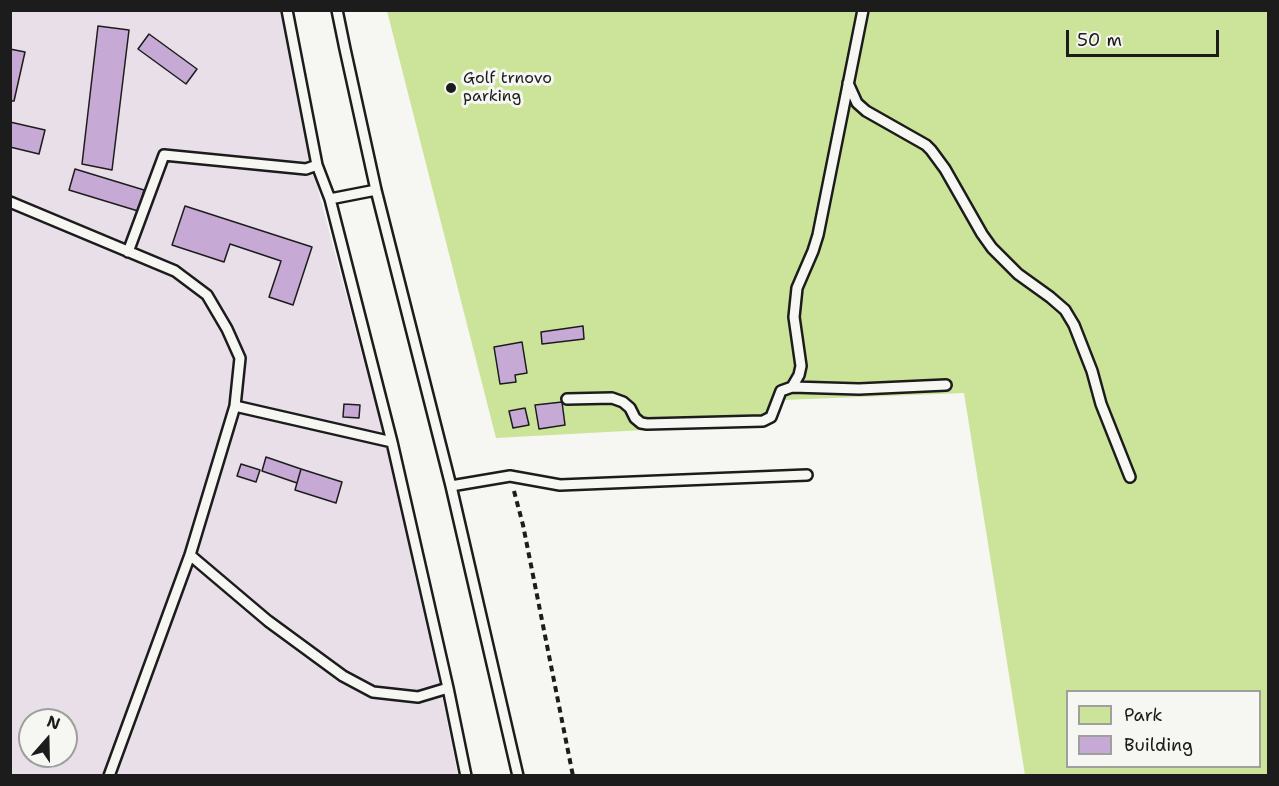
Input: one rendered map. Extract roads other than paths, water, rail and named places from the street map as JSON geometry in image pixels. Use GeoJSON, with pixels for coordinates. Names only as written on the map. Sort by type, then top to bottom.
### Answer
{"type":"FeatureCollection","features":[{"type":"Feature","properties":{"kind":"lane"},"geometry":{"type":"LineString","coordinates":[[288,10],[317,165],[330,199],[392,442],[466,776]]}},
{"type":"Feature","properties":{"kind":"lane"},"geometry":{"type":"LineString","coordinates":[[337,10],[376,190],[451,486],[518,776]]}},
{"type":"Feature","properties":{"kind":"lane"},"geometry":{"type":"LineString","coordinates":[[792,387],[801,366],[794,317],[797,288],[818,235],[863,10]]}},
{"type":"Feature","properties":{"kind":"lane"},"geometry":{"type":"LineString","coordinates":[[848,83],[858,103],[866,111],[931,150],[945,169],[992,248],[1018,274],[1065,310],[1092,371],[1101,404],[1130,477]]}},
{"type":"Feature","properties":{"kind":"lane"},"geometry":{"type":"LineString","coordinates":[[128,252],[164,155],[306,169],[317,165]]}},
{"type":"Feature","properties":{"kind":"lane"},"geometry":{"type":"LineString","coordinates":[[330,199],[376,190]]}},
{"type":"Feature","properties":{"kind":"lane"},"geometry":{"type":"LineString","coordinates":[[10,202],[176,271],[207,295],[227,328],[240,358],[235,406],[189,555],[109,776]]}},
{"type":"Feature","properties":{"kind":"lane"},"geometry":{"type":"LineString","coordinates":[[567,399],[612,398],[623,402],[630,408],[635,418],[647,424],[763,421],[771,417],[781,391],[792,387],[859,389],[946,385]]}},
{"type":"Feature","properties":{"kind":"lane"},"geometry":{"type":"LineString","coordinates":[[235,406],[392,442]]}},
{"type":"Feature","properties":{"kind":"lane"},"geometry":{"type":"LineString","coordinates":[[451,486],[510,476],[560,485],[807,476]]}},
{"type":"Feature","properties":{"kind":"lane"},"geometry":{"type":"LineString","coordinates":[[189,555],[268,621],[343,676],[374,692],[418,697],[448,688]]}},
{"type":"Feature","properties":{"kind":"place","name":"Golf trnovo parking"},"geometry":{"type":"Point","coordinates":[451,88]}}]}
